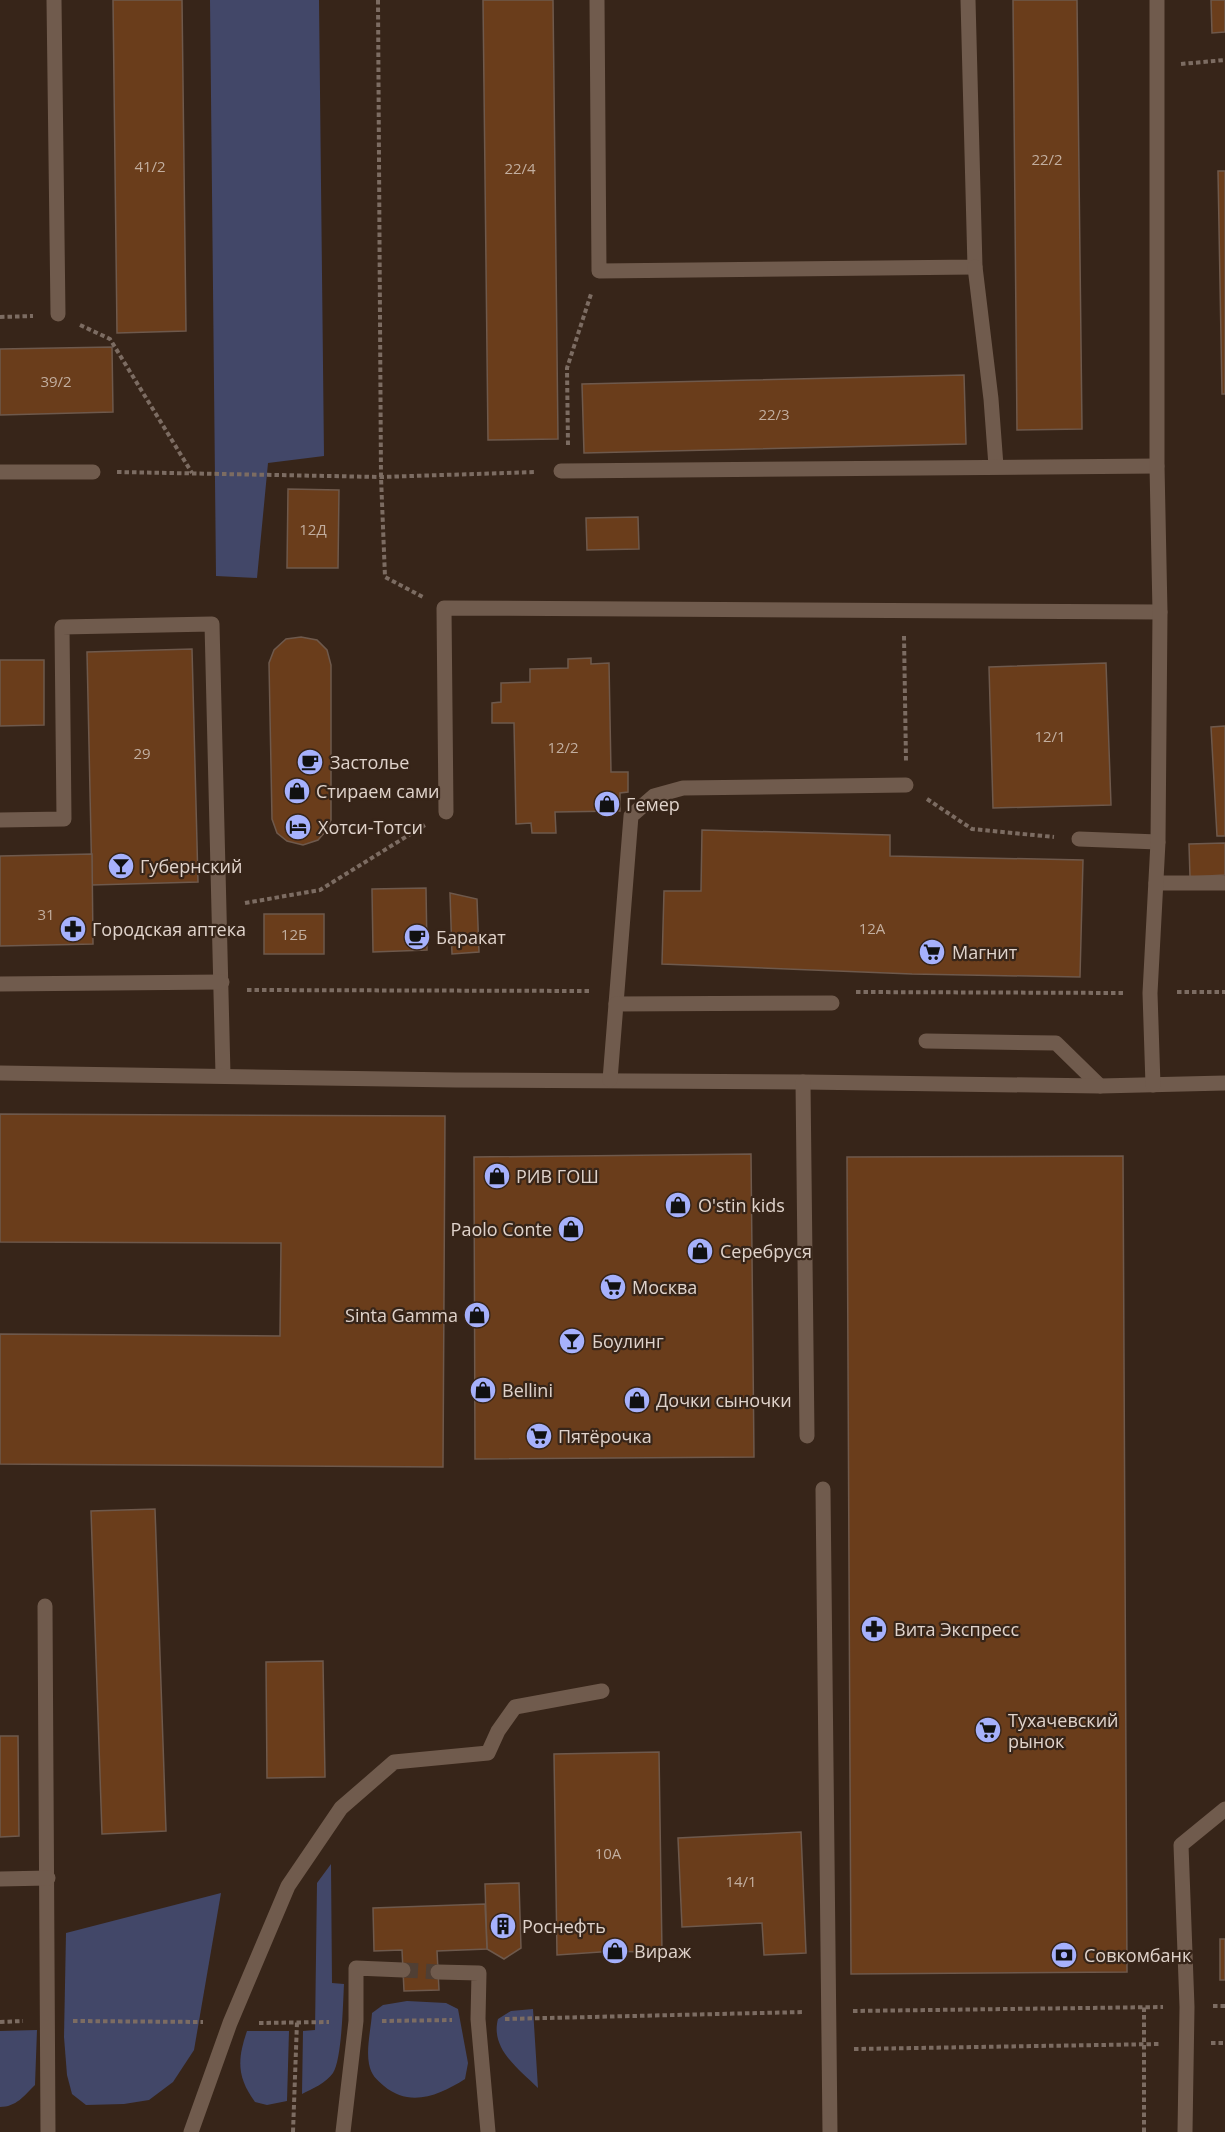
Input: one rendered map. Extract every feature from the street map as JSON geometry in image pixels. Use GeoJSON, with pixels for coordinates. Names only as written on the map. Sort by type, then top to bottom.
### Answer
{"type":"FeatureCollection","features":[{"type":"Feature","properties":{"kind":"street"},"geometry":{"type":"LineString","coordinates":[[54,0],[58,314]]}},
{"type":"Feature","properties":{"kind":"street"},"geometry":{"type":"LineString","coordinates":[[597,0],[599,271],[975,267]]}},
{"type":"Feature","properties":{"kind":"street"},"geometry":{"type":"LineString","coordinates":[[968,0],[975,267],[991,399],[996,466]]}},
{"type":"Feature","properties":{"kind":"street"},"geometry":{"type":"LineString","coordinates":[[1153,1085],[1150,993],[1158,842],[1160,612],[1157,466],[1157,0]]}},
{"type":"Feature","properties":{"kind":"street"},"geometry":{"type":"LineString","coordinates":[[565,471],[1157,466]]}},
{"type":"Feature","properties":{"kind":"street"},"geometry":{"type":"LineString","coordinates":[[0,471],[93,472]]}},
{"type":"Feature","properties":{"kind":"street"},"geometry":{"type":"LineString","coordinates":[[446,812],[444,608],[1160,612]]}},
{"type":"Feature","properties":{"kind":"street"},"geometry":{"type":"LineString","coordinates":[[0,820],[64,819],[62,627],[212,624],[223,1076]]}},
{"type":"Feature","properties":{"kind":"street"},"geometry":{"type":"LineString","coordinates":[[610,1080],[632,816],[654,796],[683,788],[906,786]]}},
{"type":"Feature","properties":{"kind":"street"},"geometry":{"type":"LineString","coordinates":[[1079,839],[1158,842]]}},
{"type":"Feature","properties":{"kind":"street"},"geometry":{"type":"LineString","coordinates":[[1156,883],[1225,883]]}},
{"type":"Feature","properties":{"kind":"street"},"geometry":{"type":"LineString","coordinates":[[0,984],[222,982]]}},
{"type":"Feature","properties":{"kind":"street"},"geometry":{"type":"LineString","coordinates":[[616,1004],[832,1003]]}},
{"type":"Feature","properties":{"kind":"street"},"geometry":{"type":"LineString","coordinates":[[926,1041],[1056,1043],[1100,1086]]}},
{"type":"Feature","properties":{"kind":"street"},"geometry":{"type":"LineString","coordinates":[[0,1073],[1100,1086],[1225,1083]]}},
{"type":"Feature","properties":{"kind":"street"},"geometry":{"type":"LineString","coordinates":[[803,1082],[807,1436]]}},
{"type":"Feature","properties":{"kind":"street"},"geometry":{"type":"LineString","coordinates":[[823,1489],[830,2132]]}},
{"type":"Feature","properties":{"kind":"street"},"geometry":{"type":"LineString","coordinates":[[45,1606],[48,2132]]}},
{"type":"Feature","properties":{"kind":"street"},"geometry":{"type":"LineString","coordinates":[[191,2132],[230,2023],[288,1886],[341,1808],[394,1762],[488,1753],[498,1731],[515,1707],[602,1691]]}},
{"type":"Feature","properties":{"kind":"street"},"geometry":{"type":"LineString","coordinates":[[1185,2132],[1187,2007],[1181,1845],[1225,1809]]}},
{"type":"Feature","properties":{"kind":"street"},"geometry":{"type":"LineString","coordinates":[[0,1879],[48,1878]]}},
{"type":"Feature","properties":{"kind":"street"},"geometry":{"type":"LineString","coordinates":[[343,2132],[356,2021],[356,1968],[403,1970]]}},
{"type":"Feature","properties":{"kind":"street"},"geometry":{"type":"LineString","coordinates":[[438,1972],[479,1973],[478,2019],[488,2132]]}},
{"type":"Feature","properties":{"kind":"path"},"geometry":{"type":"LineString","coordinates":[[378,0],[381,477],[385,577],[444,608]]}},
{"type":"Feature","properties":{"kind":"path"},"geometry":{"type":"LineString","coordinates":[[1157,65],[1225,60]]}},
{"type":"Feature","properties":{"kind":"path"},"geometry":{"type":"LineString","coordinates":[[93,472],[381,477],[565,471],[567,368],[599,271]]}},
{"type":"Feature","properties":{"kind":"path"},"geometry":{"type":"LineString","coordinates":[[0,317],[58,314],[110,339],[193,473]]}},
{"type":"Feature","properties":{"kind":"path"},"geometry":{"type":"LineString","coordinates":[[904,611],[906,786],[972,829],[1079,839]]}},
{"type":"Feature","properties":{"kind":"path"},"geometry":{"type":"LineString","coordinates":[[220,907],[320,890],[446,812]]}},
{"type":"Feature","properties":{"kind":"path"},"geometry":{"type":"LineString","coordinates":[[1144,2007],[1144,2132]]}},
{"type":"Feature","properties":{"kind":"path"},"geometry":{"type":"LineString","coordinates":[[0,2022],[230,2023],[828,2011],[1187,2007]]}},
{"type":"Feature","properties":{"kind":"path"},"geometry":{"type":"LineString","coordinates":[[293,2132],[297,2022]]}},
{"type":"Feature","properties":{"kind":"path"},"geometry":{"type":"LineString","coordinates":[[829,2049],[1225,2043]]}},
{"type":"Feature","properties":{"kind":"shaded area"},"geometry":{"type":"Polygon","coordinates":[[[210,0],[319,0],[324,456],[268,463],[257,578],[216,576],[210,0]]]}},
{"type":"Feature","properties":{"kind":"shaded area"},"geometry":{"type":"Polygon","coordinates":[[[331,1864],[332,1983],[344,1984],[340,2043],[333,2073],[323,2083],[302,2094],[303,2031],[315,2030],[317,1883],[331,1864]]]}},
{"type":"Feature","properties":{"kind":"shaded area"},"geometry":{"type":"Polygon","coordinates":[[[221,1893],[194,2050],[173,2082],[149,2100],[124,2104],[86,2105],[72,2094],[67,2075],[64,2037],[66,1933],[221,1893]]]}},
{"type":"Feature","properties":{"kind":"shaded area"},"geometry":{"type":"Polygon","coordinates":[[[407,2001],[446,2003],[458,2009],[468,2063],[465,2079],[445,2090],[425,2097],[414,2098],[394,2093],[377,2079],[369,2064],[368,2045],[372,2013],[383,2005],[407,2001]]]}},
{"type":"Feature","properties":{"kind":"shaded area"},"geometry":{"type":"Polygon","coordinates":[[[533,2009],[538,2088],[508,2058],[498,2040],[497,2030],[498,2019],[511,2011],[533,2009]]]}},
{"type":"Feature","properties":{"kind":"shaded area"},"geometry":{"type":"Polygon","coordinates":[[[37,2030],[35,2085],[15,2103],[0,2107],[0,2031],[37,2030]]]}},
{"type":"Feature","properties":{"kind":"shaded area"},"geometry":{"type":"Polygon","coordinates":[[[247,2031],[289,2031],[287,2101],[267,2105],[255,2102],[249,2093],[240,2068],[247,2031]]]}},
{"type":"Feature","properties":{"kind":"building"},"geometry":{"type":"Polygon","coordinates":[[[113,0],[182,0],[186,331],[117,333],[113,0]]]}},
{"type":"Feature","properties":{"kind":"building"},"geometry":{"type":"Polygon","coordinates":[[[483,0],[553,0],[558,439],[488,440],[483,0]]]}},
{"type":"Feature","properties":{"kind":"building"},"geometry":{"type":"Polygon","coordinates":[[[1013,0],[1077,0],[1082,429],[1017,430],[1013,0]]]}},
{"type":"Feature","properties":{"kind":"building"},"geometry":{"type":"Polygon","coordinates":[[[1211,0],[1225,0],[1225,32],[1212,33],[1211,0]]]}},
{"type":"Feature","properties":{"kind":"building"},"geometry":{"type":"Polygon","coordinates":[[[1218,171],[1225,171],[1225,394],[1222,394],[1218,171]]]}},
{"type":"Feature","properties":{"kind":"building"},"geometry":{"type":"Polygon","coordinates":[[[112,347],[113,412],[0,415],[0,349],[112,347]]]}},
{"type":"Feature","properties":{"kind":"building"},"geometry":{"type":"Polygon","coordinates":[[[964,375],[966,444],[584,453],[582,384],[964,375]]]}},
{"type":"Feature","properties":{"kind":"building"},"geometry":{"type":"Polygon","coordinates":[[[288,489],[339,490],[338,568],[287,568],[288,489]]]}},
{"type":"Feature","properties":{"kind":"building"},"geometry":{"type":"Polygon","coordinates":[[[638,517],[639,549],[587,550],[586,518],[638,517]]]}},
{"type":"Feature","properties":{"kind":"building"},"geometry":{"type":"Polygon","coordinates":[[[301,637],[317,640],[327,650],[331,665],[331,820],[318,840],[303,845],[287,841],[277,833],[272,819],[269,663],[274,650],[286,639],[301,637]]]}},
{"type":"Feature","properties":{"kind":"building"},"geometry":{"type":"Polygon","coordinates":[[[192,649],[198,882],[92,885],[87,652],[192,649]]]}},
{"type":"Feature","properties":{"kind":"building"},"geometry":{"type":"Polygon","coordinates":[[[591,658],[591,664],[609,663],[611,772],[628,772],[628,792],[620,793],[620,811],[555,812],[556,833],[532,833],[531,823],[516,824],[514,723],[492,723],[492,703],[501,702],[501,683],[530,682],[530,669],[568,668],[568,659],[591,658]]]}},
{"type":"Feature","properties":{"kind":"building"},"geometry":{"type":"Polygon","coordinates":[[[0,660],[44,660],[44,725],[0,726],[0,660]]]}},
{"type":"Feature","properties":{"kind":"building"},"geometry":{"type":"Polygon","coordinates":[[[1106,663],[1111,805],[993,808],[989,667],[1106,663]]]}},
{"type":"Feature","properties":{"kind":"building"},"geometry":{"type":"Polygon","coordinates":[[[1225,726],[1225,836],[1217,836],[1211,727],[1225,726]]]}},
{"type":"Feature","properties":{"kind":"building"},"geometry":{"type":"Polygon","coordinates":[[[702,830],[890,835],[890,856],[1083,860],[1080,977],[912,974],[662,964],[664,891],[701,891],[702,830]]]}},
{"type":"Feature","properties":{"kind":"building"},"geometry":{"type":"Polygon","coordinates":[[[1225,843],[1225,875],[1190,877],[1189,844],[1225,843]]]}},
{"type":"Feature","properties":{"kind":"building"},"geometry":{"type":"Polygon","coordinates":[[[92,854],[93,944],[0,946],[0,856],[92,854]]]}},
{"type":"Feature","properties":{"kind":"building"},"geometry":{"type":"Polygon","coordinates":[[[426,888],[427,950],[373,952],[372,889],[426,888]]]}},
{"type":"Feature","properties":{"kind":"building"},"geometry":{"type":"Polygon","coordinates":[[[450,893],[477,899],[479,952],[452,954],[450,893]]]}},
{"type":"Feature","properties":{"kind":"building"},"geometry":{"type":"Polygon","coordinates":[[[264,914],[324,914],[324,954],[264,954],[264,914]]]}},
{"type":"Feature","properties":{"kind":"building"},"geometry":{"type":"Polygon","coordinates":[[[0,1114],[445,1116],[443,1467],[0,1464],[0,1334],[280,1336],[281,1243],[0,1242],[0,1114]]]}},
{"type":"Feature","properties":{"kind":"building","name":"Москва"},"geometry":{"type":"Polygon","coordinates":[[[751,1154],[754,1457],[475,1459],[474,1157],[751,1154]]]}},
{"type":"Feature","properties":{"kind":"building","name":"Тухачевский рынок"},"geometry":{"type":"Polygon","coordinates":[[[1123,1156],[1127,1972],[851,1974],[847,1157],[1123,1156]]]}},
{"type":"Feature","properties":{"kind":"building"},"geometry":{"type":"Polygon","coordinates":[[[155,1509],[166,1831],[102,1834],[91,1511],[155,1509]]]}},
{"type":"Feature","properties":{"kind":"building"},"geometry":{"type":"Polygon","coordinates":[[[323,1661],[325,1777],[267,1778],[266,1662],[323,1661]]]}},
{"type":"Feature","properties":{"kind":"building"},"geometry":{"type":"Polygon","coordinates":[[[0,1736],[18,1736],[19,1836],[0,1837],[0,1736]]]}},
{"type":"Feature","properties":{"kind":"building"},"geometry":{"type":"Polygon","coordinates":[[[659,1752],[662,1953],[615,1951],[557,1955],[554,1754],[659,1752]]]}},
{"type":"Feature","properties":{"kind":"building"},"geometry":{"type":"Polygon","coordinates":[[[801,1832],[806,1953],[764,1955],[762,1923],[682,1927],[678,1838],[801,1832]]]}},
{"type":"Feature","properties":{"kind":"building","name":"Роснефть"},"geometry":{"type":"Polygon","coordinates":[[[519,1883],[521,1948],[504,1959],[487,1949],[485,1884],[519,1883]]]}},
{"type":"Feature","properties":{"kind":"building"},"geometry":{"type":"Polygon","coordinates":[[[485,1904],[487,1949],[437,1951],[439,1990],[404,1991],[402,1950],[374,1951],[373,1908],[485,1904]]]}},
{"type":"Feature","properties":{"kind":"building"},"geometry":{"type":"Polygon","coordinates":[[[1220,1939],[1225,1939],[1225,1980],[1220,1980],[1220,1939]]]}},
{"type":"Feature","properties":{"kind":"tunnel"},"geometry":{"type":"LineString","coordinates":[[403,1970],[438,1972]]}},
{"type":"Feature","properties":{"kind":"place","name":"Застолье"},"geometry":{"type":"Point","coordinates":[310,762]}},
{"type":"Feature","properties":{"kind":"place","name":"Стираем сами"},"geometry":{"type":"Point","coordinates":[297,791]}},
{"type":"Feature","properties":{"kind":"place","name":"Гемер"},"geometry":{"type":"Point","coordinates":[607,804]}},
{"type":"Feature","properties":{"kind":"place","name":"Хотси-Тотси"},"geometry":{"type":"Point","coordinates":[298,827]}},
{"type":"Feature","properties":{"kind":"place","name":"Губернский"},"geometry":{"type":"Point","coordinates":[121,866]}},
{"type":"Feature","properties":{"kind":"place","name":"Городская аптека"},"geometry":{"type":"Point","coordinates":[73,929]}},
{"type":"Feature","properties":{"kind":"place","name":"Баракат"},"geometry":{"type":"Point","coordinates":[417,937]}},
{"type":"Feature","properties":{"kind":"place","name":"Магнит"},"geometry":{"type":"Point","coordinates":[932,952]}},
{"type":"Feature","properties":{"kind":"place","name":"РИВ ГОШ"},"geometry":{"type":"Point","coordinates":[497,1176]}},
{"type":"Feature","properties":{"kind":"place","name":"O'stin kids"},"geometry":{"type":"Point","coordinates":[678,1205]}},
{"type":"Feature","properties":{"kind":"place","name":"Paolo Conte"},"geometry":{"type":"Point","coordinates":[571,1229]}},
{"type":"Feature","properties":{"kind":"place","name":"Серебруся"},"geometry":{"type":"Point","coordinates":[700,1251]}},
{"type":"Feature","properties":{"kind":"place","name":"Москва"},"geometry":{"type":"Point","coordinates":[613,1287]}},
{"type":"Feature","properties":{"kind":"place","name":"Sinta Gamma"},"geometry":{"type":"Point","coordinates":[477,1315]}},
{"type":"Feature","properties":{"kind":"place","name":"Боулинг"},"geometry":{"type":"Point","coordinates":[572,1341]}},
{"type":"Feature","properties":{"kind":"place","name":"Bellini"},"geometry":{"type":"Point","coordinates":[483,1390]}},
{"type":"Feature","properties":{"kind":"place","name":"Дочки сыночки"},"geometry":{"type":"Point","coordinates":[637,1400]}},
{"type":"Feature","properties":{"kind":"place","name":"Пятёрочка"},"geometry":{"type":"Point","coordinates":[539,1436]}},
{"type":"Feature","properties":{"kind":"place","name":"Вита Экспресс"},"geometry":{"type":"Point","coordinates":[874,1629]}},
{"type":"Feature","properties":{"kind":"place","name":"Тухачевский рынок"},"geometry":{"type":"Point","coordinates":[988,1730]}},
{"type":"Feature","properties":{"kind":"place","name":"Роснефть"},"geometry":{"type":"Point","coordinates":[503,1926]}},
{"type":"Feature","properties":{"kind":"place","name":"Вираж"},"geometry":{"type":"Point","coordinates":[615,1951]}},
{"type":"Feature","properties":{"kind":"place","name":"Совкомбанк"},"geometry":{"type":"Point","coordinates":[1064,1955]}}]}
